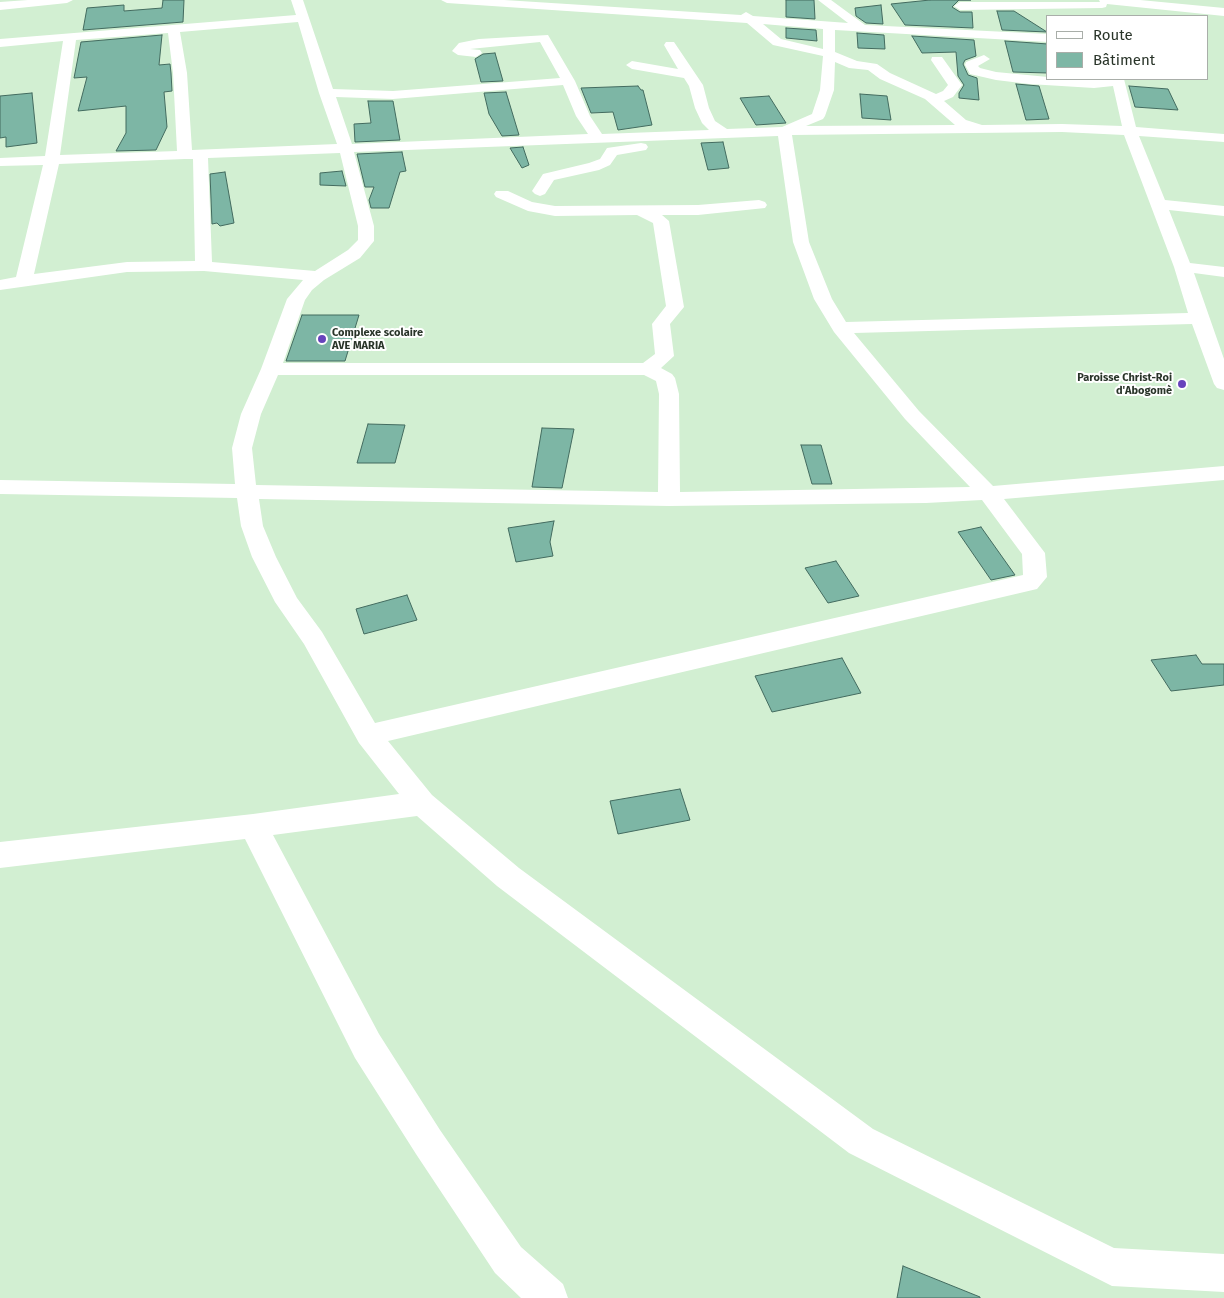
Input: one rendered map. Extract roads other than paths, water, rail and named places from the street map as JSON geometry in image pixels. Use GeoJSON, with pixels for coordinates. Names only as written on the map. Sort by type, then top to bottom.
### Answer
{"type":"FeatureCollection","features":[{"type":"Feature","properties":{"kind":"street"},"geometry":{"type":"LineString","coordinates":[[0,6],[67,0]]}},
{"type":"Feature","properties":{"kind":"street"},"geometry":{"type":"LineString","coordinates":[[297,0],[326,93],[346,149],[366,226],[366,241],[354,254],[318,276],[306,286],[296,300],[271,369],[251,414],[242,448],[245,492],[252,526],[264,558],[287,602],[313,638],[368,735],[422,803],[508,878],[861,1141],[1112,1267],[1224,1273]]}},
{"type":"Feature","properties":{"kind":"street"},"geometry":{"type":"LineString","coordinates":[[447,0],[862,28],[1046,38]]}},
{"type":"Feature","properties":{"kind":"street"},"geometry":{"type":"LineString","coordinates":[[831,2],[862,28]]}},
{"type":"Feature","properties":{"kind":"street"},"geometry":{"type":"LineString","coordinates":[[955,3],[1008,36]]}},
{"type":"Feature","properties":{"kind":"street"},"geometry":{"type":"LineString","coordinates":[[955,3],[1103,5],[1224,12]]}},
{"type":"Feature","properties":{"kind":"street"},"geometry":{"type":"LineString","coordinates":[[735,8],[777,42],[829,54],[854,65],[872,67],[885,76],[930,96],[962,124],[991,128],[1027,120]]}},
{"type":"Feature","properties":{"kind":"street"},"geometry":{"type":"LineString","coordinates":[[0,43],[302,18]]}},
{"type":"Feature","properties":{"kind":"street"},"geometry":{"type":"LineString","coordinates":[[784,131],[818,116],[827,90],[829,25]]}},
{"type":"Feature","properties":{"kind":"street"},"geometry":{"type":"LineString","coordinates":[[174,29],[193,154],[204,266]]}},
{"type":"Feature","properties":{"kind":"street"},"geometry":{"type":"LineString","coordinates":[[24,280],[52,160],[70,37]]}},
{"type":"Feature","properties":{"kind":"street"},"geometry":{"type":"LineString","coordinates":[[476,53],[458,51],[464,46],[479,43],[544,38],[568,80],[583,116],[598,138]]}},
{"type":"Feature","properties":{"kind":"street"},"geometry":{"type":"LineString","coordinates":[[670,45],[696,85],[702,108],[709,123],[723,133]]}},
{"type":"Feature","properties":{"kind":"street"},"geometry":{"type":"LineString","coordinates":[[984,59],[971,65],[975,71],[1029,80],[1094,84],[1118,80],[1130,131],[1183,267],[1199,318],[1218,354],[1224,384]]}},
{"type":"Feature","properties":{"kind":"street"},"geometry":{"type":"LineString","coordinates":[[935,100],[948,94],[955,85],[937,60]]}},
{"type":"Feature","properties":{"kind":"street"},"geometry":{"type":"LineString","coordinates":[[632,65],[688,75]]}},
{"type":"Feature","properties":{"kind":"street"},"geometry":{"type":"LineString","coordinates":[[326,93],[393,95],[426,91],[482,90],[568,80]]}},
{"type":"Feature","properties":{"kind":"street"},"geometry":{"type":"LineString","coordinates":[[0,162],[784,131],[991,128],[1130,131],[1224,138]]}},
{"type":"Feature","properties":{"kind":"street"},"geometry":{"type":"LineString","coordinates":[[368,735],[1029,584],[1035,577],[1033,553],[988,493],[912,415],[840,328],[823,299],[801,242],[784,131]]}},
{"type":"Feature","properties":{"kind":"street"},"geometry":{"type":"LineString","coordinates":[[540,191],[548,178],[605,162],[612,151],[644,146],[655,139],[649,136]]}},
{"type":"Feature","properties":{"kind":"street"},"geometry":{"type":"LineString","coordinates":[[502,194],[528,206],[555,210],[698,210],[759,205]]}},
{"type":"Feature","properties":{"kind":"street"},"geometry":{"type":"LineString","coordinates":[[1158,204],[1224,211]]}},
{"type":"Feature","properties":{"kind":"street"},"geometry":{"type":"LineString","coordinates":[[642,211],[661,221],[675,307],[661,324],[666,356],[648,368]]}},
{"type":"Feature","properties":{"kind":"street"},"geometry":{"type":"LineString","coordinates":[[0,285],[24,280],[127,267],[204,266],[318,276]]}},
{"type":"Feature","properties":{"kind":"street"},"geometry":{"type":"LineString","coordinates":[[1183,267],[1224,272]]}},
{"type":"Feature","properties":{"kind":"street"},"geometry":{"type":"LineString","coordinates":[[840,328],[1199,318]]}},
{"type":"Feature","properties":{"kind":"street"},"geometry":{"type":"LineString","coordinates":[[271,369],[648,368],[665,378],[669,394],[669,499]]}},
{"type":"Feature","properties":{"kind":"street"},"geometry":{"type":"LineString","coordinates":[[0,487],[669,499],[926,496],[988,493],[1224,473]]}},
{"type":"Feature","properties":{"kind":"street"},"geometry":{"type":"LineString","coordinates":[[0,855],[253,826],[422,803]]}},
{"type":"Feature","properties":{"kind":"street"},"geometry":{"type":"LineString","coordinates":[[253,826],[367,1046],[428,1142],[508,1260],[549,1298]]}},
{"type":"Feature","properties":{"kind":"place","name":"Complexe scolaire AVE MARIA"},"geometry":{"type":"Point","coordinates":[322,339]}},
{"type":"Feature","properties":{"kind":"place","name":"Paroisse Christ-Roi d'Abogomè"},"geometry":{"type":"Point","coordinates":[1182,384]}}]}
